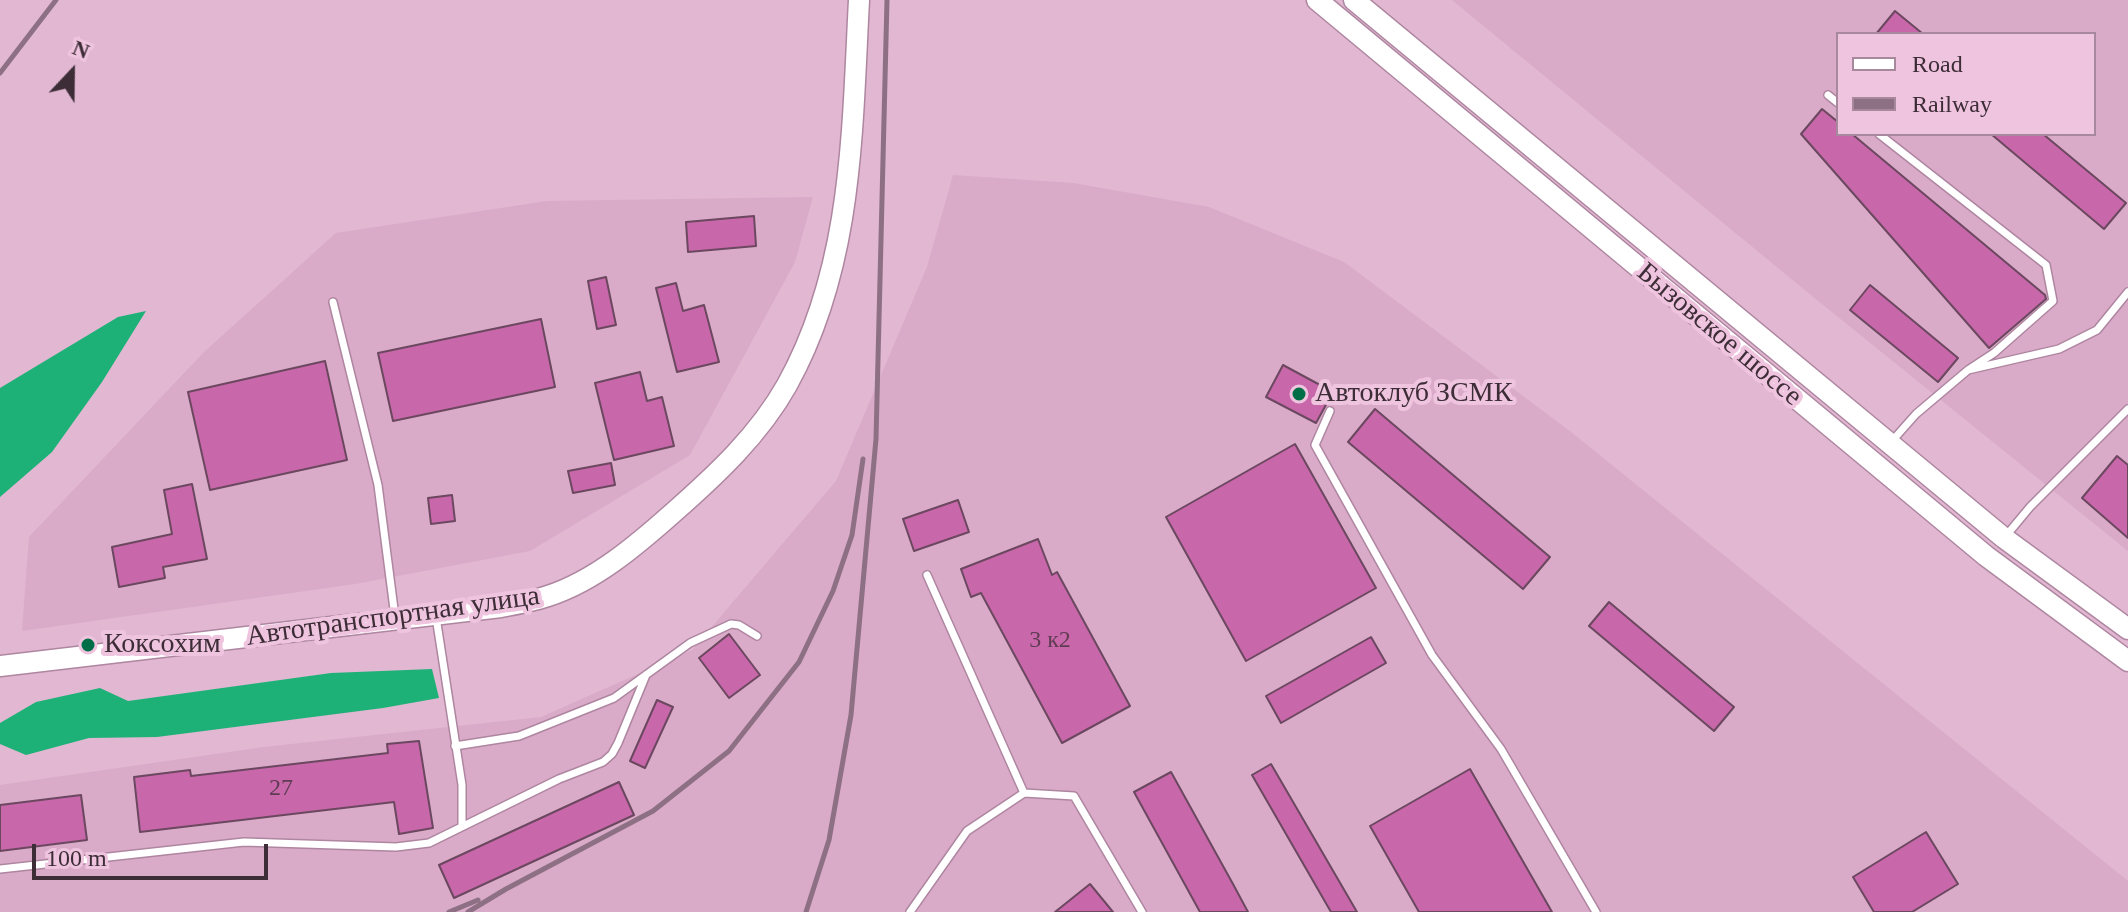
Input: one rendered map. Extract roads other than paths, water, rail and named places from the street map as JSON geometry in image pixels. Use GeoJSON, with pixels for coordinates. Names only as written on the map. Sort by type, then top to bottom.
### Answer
{"type":"FeatureCollection","features":[{"type":"Feature","properties":{"kind":"main road","name":"Автотранспортная улица"},"geometry":{"type":"LineString","coordinates":[[0,666],[501,607],[551,596],[609,563],[671,514],[727,462],[763,419],[787,385],[823,305],[843,222],[850,167],[859,0]]}},
{"type":"Feature","properties":{"kind":"main road","name":"Бызовское шоссе"},"geometry":{"type":"LineString","coordinates":[[1317,0],[1986,556],[2128,661]]}},
{"type":"Feature","properties":{"kind":"main road","name":"Бызовское шоссе"},"geometry":{"type":"LineString","coordinates":[[1354,0],[2004,538],[2128,629]]}},
{"type":"Feature","properties":{"kind":"lane"},"geometry":{"type":"LineString","coordinates":[[1828,95],[1836,101]]}},
{"type":"Feature","properties":{"kind":"lane"},"geometry":{"type":"LineString","coordinates":[[1882,136],[2046,265],[2053,301],[1994,353],[1968,370],[1916,414],[1890,442]]}},
{"type":"Feature","properties":{"kind":"lane"},"geometry":{"type":"LineString","coordinates":[[1968,370],[2059,349],[2097,330],[2128,292]]}},
{"type":"Feature","properties":{"kind":"lane"},"geometry":{"type":"LineString","coordinates":[[333,302],[378,485],[395,620]]}},
{"type":"Feature","properties":{"kind":"lane"},"geometry":{"type":"LineString","coordinates":[[2004,538],[2030,507],[2127,410]]}},
{"type":"Feature","properties":{"kind":"lane"},"geometry":{"type":"LineString","coordinates":[[1330,411],[1315,445],[1432,655],[1501,749],[1596,912]]}},
{"type":"Feature","properties":{"kind":"lane"},"geometry":{"type":"LineString","coordinates":[[927,575],[1024,793]]}},
{"type":"Feature","properties":{"kind":"lane"},"geometry":{"type":"LineString","coordinates":[[436,615],[462,785],[462,825]]}},
{"type":"Feature","properties":{"kind":"lane"},"geometry":{"type":"LineString","coordinates":[[455,746],[519,736],[614,698],[690,643],[731,624],[739,625],[757,636]]}},
{"type":"Feature","properties":{"kind":"lane"},"geometry":{"type":"LineString","coordinates":[[0,869],[244,842],[396,847],[429,843],[559,779],[603,762],[618,743],[646,675]]}},
{"type":"Feature","properties":{"kind":"lane"},"geometry":{"type":"LineString","coordinates":[[910,912],[967,831],[1024,793],[1074,796],[1142,912]]}},
{"type":"Feature","properties":{"kind":"railway"},"geometry":{"type":"LineString","coordinates":[[0,73],[56,0]]}},
{"type":"Feature","properties":{"kind":"railway"},"geometry":{"type":"LineString","coordinates":[[806,912],[829,840],[851,715],[876,439],[887,0]]}},
{"type":"Feature","properties":{"kind":"railway"},"geometry":{"type":"LineString","coordinates":[[468,912],[653,811],[729,751],[799,662],[833,591],[852,535],[863,459]]}},
{"type":"Feature","properties":{"kind":"railway"},"geometry":{"type":"LineString","coordinates":[[449,912],[478,900]]}},
{"type":"Feature","properties":{"kind":"place","name":"Автоклуб ЗСМК"},"geometry":{"type":"Point","coordinates":[1299,394]}},
{"type":"Feature","properties":{"kind":"place","name":"Коксохим"},"geometry":{"type":"Point","coordinates":[88,645]}}]}
